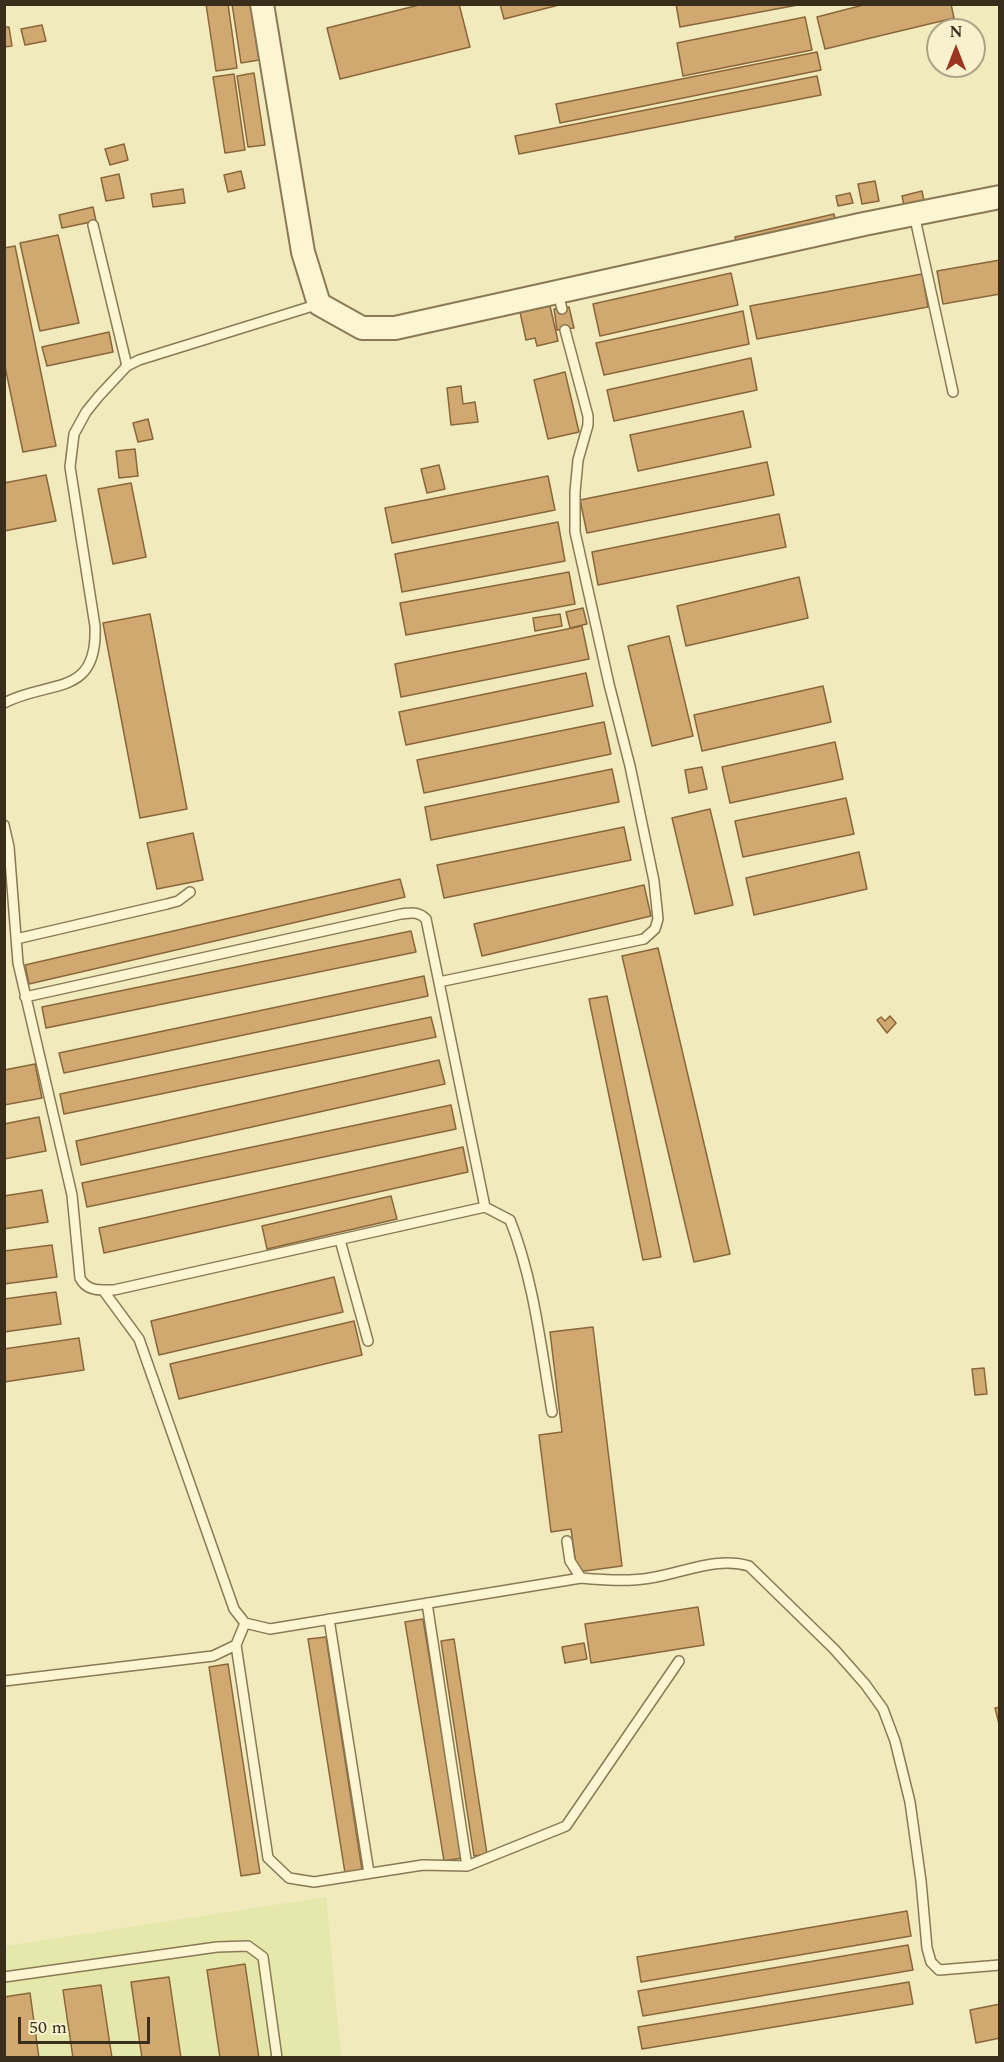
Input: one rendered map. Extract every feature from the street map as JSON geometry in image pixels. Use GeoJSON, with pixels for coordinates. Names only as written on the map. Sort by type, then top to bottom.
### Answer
{"type":"FeatureCollection","features":[{"type":"Feature","properties":{"kind":"street"},"geometry":{"type":"LineString","coordinates":[[262,4],[303,252],[319,303],[362,328],[395,328],[559,300],[914,214],[999,197]]}},
{"type":"Feature","properties":{"kind":"lane"},"geometry":{"type":"LineString","coordinates":[[914,214],[952,392]]}},
{"type":"Feature","properties":{"kind":"lane"},"geometry":{"type":"LineString","coordinates":[[93,225],[127,366]]}},
{"type":"Feature","properties":{"kind":"lane"},"geometry":{"type":"LineString","coordinates":[[4,703],[67,684],[91,663],[95,645],[94,626],[70,467],[74,434],[86,412],[127,366],[139,360],[319,303]]}},
{"type":"Feature","properties":{"kind":"lane"},"geometry":{"type":"LineString","coordinates":[[439,982],[644,939],[655,929],[658,920],[654,881],[633,778],[575,532],[578,460],[588,425],[588,416],[566,330]]}},
{"type":"Feature","properties":{"kind":"lane"},"geometry":{"type":"LineString","coordinates":[[4,825],[9,847],[16,939],[25,997],[54,1109],[72,1195],[80,1278],[84,1285],[94,1290],[114,1290],[485,1207],[510,1220],[518,1239],[536,1315],[552,1412]]}},
{"type":"Feature","properties":{"kind":"lane"},"geometry":{"type":"LineString","coordinates":[[16,939],[167,904],[190,892]]}},
{"type":"Feature","properties":{"kind":"lane"},"geometry":{"type":"LineString","coordinates":[[25,997],[415,912],[422,914],[426,920],[485,1207]]}},
{"type":"Feature","properties":{"kind":"lane"},"geometry":{"type":"LineString","coordinates":[[340,1240],[368,1341]]}},
{"type":"Feature","properties":{"kind":"lane"},"geometry":{"type":"LineString","coordinates":[[103,1290],[139,1340],[234,1609],[245,1623],[270,1629],[581,1578],[647,1579],[714,1563],[735,1562],[749,1566],[834,1649],[866,1684],[883,1709],[895,1742],[910,1802],[927,1948],[932,1962],[939,1970],[999,1965]]}},
{"type":"Feature","properties":{"kind":"lane"},"geometry":{"type":"LineString","coordinates":[[567,1541],[570,1561],[581,1578]]}},
{"type":"Feature","properties":{"kind":"lane"},"geometry":{"type":"LineString","coordinates":[[427,1604],[467,1866]]}},
{"type":"Feature","properties":{"kind":"lane"},"geometry":{"type":"LineString","coordinates":[[329,1619],[369,1873]]}},
{"type":"Feature","properties":{"kind":"lane"},"geometry":{"type":"LineString","coordinates":[[245,1623],[236,1645],[268,1858],[289,1878],[314,1882],[423,1865],[467,1866],[566,1826],[679,1661]]}},
{"type":"Feature","properties":{"kind":"lane"},"geometry":{"type":"LineString","coordinates":[[4,1680],[213,1656],[236,1645]]}},
{"type":"Feature","properties":{"kind":"lane"},"geometry":{"type":"LineString","coordinates":[[4,1977],[217,1947],[248,1946],[263,1957],[277,2058]]}},
{"type":"Feature","properties":{"kind":"green space"},"geometry":{"type":"Polygon","coordinates":[[[326,1897],[341,2057],[5,2058],[5,1946],[326,1897]]]}},
{"type":"Feature","properties":{"kind":"building"},"geometry":{"type":"Polygon","coordinates":[[[206,4],[228,4],[237,68],[216,71],[206,4]]]}},
{"type":"Feature","properties":{"kind":"building"},"geometry":{"type":"Polygon","coordinates":[[[232,4],[251,4],[259,60],[241,63],[232,4]]]}},
{"type":"Feature","properties":{"kind":"building"},"geometry":{"type":"Polygon","coordinates":[[[423,4],[459,4],[470,47],[340,79],[327,28],[423,4]]]}},
{"type":"Feature","properties":{"kind":"building"},"geometry":{"type":"Polygon","coordinates":[[[500,4],[563,4],[504,19],[500,4]]]}},
{"type":"Feature","properties":{"kind":"building"},"geometry":{"type":"Polygon","coordinates":[[[676,4],[803,4],[680,27],[676,4]]]}},
{"type":"Feature","properties":{"kind":"building"},"geometry":{"type":"Polygon","coordinates":[[[867,4],[951,4],[954,18],[926,18],[926,25],[825,49],[817,17],[867,4]]]}},
{"type":"Feature","properties":{"kind":"building"},"geometry":{"type":"Polygon","coordinates":[[[805,17],[812,50],[683,76],[677,43],[805,17]]]}},
{"type":"Feature","properties":{"kind":"building"},"geometry":{"type":"Polygon","coordinates":[[[42,25],[46,41],[25,45],[21,29],[42,25]]]}},
{"type":"Feature","properties":{"kind":"building"},"geometry":{"type":"Polygon","coordinates":[[[4,27],[9,27],[12,46],[4,47],[4,27]]]}},
{"type":"Feature","properties":{"kind":"building"},"geometry":{"type":"Polygon","coordinates":[[[817,52],[821,70],[560,123],[556,104],[817,52]]]}},
{"type":"Feature","properties":{"kind":"building"},"geometry":{"type":"Polygon","coordinates":[[[254,73],[265,145],[248,147],[237,76],[254,73]]]}},
{"type":"Feature","properties":{"kind":"building"},"geometry":{"type":"Polygon","coordinates":[[[234,74],[245,150],[225,153],[213,77],[234,74]]]}},
{"type":"Feature","properties":{"kind":"building"},"geometry":{"type":"Polygon","coordinates":[[[817,76],[821,95],[519,154],[515,136],[817,76]]]}},
{"type":"Feature","properties":{"kind":"building"},"geometry":{"type":"Polygon","coordinates":[[[124,144],[128,160],[110,165],[105,149],[124,144]]]}},
{"type":"Feature","properties":{"kind":"building"},"geometry":{"type":"Polygon","coordinates":[[[241,171],[245,188],[228,192],[224,175],[241,171]]]}},
{"type":"Feature","properties":{"kind":"building"},"geometry":{"type":"Polygon","coordinates":[[[119,174],[124,198],[106,201],[101,178],[119,174]]]}},
{"type":"Feature","properties":{"kind":"building"},"geometry":{"type":"Polygon","coordinates":[[[875,181],[879,201],[862,204],[858,184],[875,181]]]}},
{"type":"Feature","properties":{"kind":"building"},"geometry":{"type":"Polygon","coordinates":[[[183,189],[185,203],[153,207],[151,194],[183,189]]]}},
{"type":"Feature","properties":{"kind":"building"},"geometry":{"type":"Polygon","coordinates":[[[922,191],[925,206],[905,210],[902,196],[922,191]]]}},
{"type":"Feature","properties":{"kind":"building"},"geometry":{"type":"Polygon","coordinates":[[[850,193],[853,203],[838,206],[836,196],[850,193]]]}},
{"type":"Feature","properties":{"kind":"building"},"geometry":{"type":"Polygon","coordinates":[[[93,207],[96,221],[62,228],[59,215],[93,207]]]}},
{"type":"Feature","properties":{"kind":"building"},"geometry":{"type":"Polygon","coordinates":[[[834,214],[836,224],[737,246],[735,237],[834,214]]]}},
{"type":"Feature","properties":{"kind":"building"},"geometry":{"type":"Polygon","coordinates":[[[58,235],[79,323],[40,331],[20,243],[58,235]]]}},
{"type":"Feature","properties":{"kind":"building"},"geometry":{"type":"Polygon","coordinates":[[[15,246],[56,446],[23,452],[4,362],[4,248],[15,246]]]}},
{"type":"Feature","properties":{"kind":"building"},"geometry":{"type":"Polygon","coordinates":[[[1000,260],[1000,294],[943,304],[937,271],[1000,260]]]}},
{"type":"Feature","properties":{"kind":"building"},"geometry":{"type":"Polygon","coordinates":[[[731,273],[738,305],[600,336],[593,304],[731,273]]]}},
{"type":"Feature","properties":{"kind":"building"},"geometry":{"type":"Polygon","coordinates":[[[922,274],[928,307],[757,339],[750,306],[922,274]]]}},
{"type":"Feature","properties":{"kind":"building"},"geometry":{"type":"Polygon","coordinates":[[[550,306],[558,341],[537,346],[535,338],[526,340],[520,312],[550,306]]]}},
{"type":"Feature","properties":{"kind":"building"},"geometry":{"type":"Polygon","coordinates":[[[569,307],[574,328],[557,330],[554,309],[569,307]]]}},
{"type":"Feature","properties":{"kind":"building"},"geometry":{"type":"Polygon","coordinates":[[[743,311],[749,344],[604,375],[596,343],[743,311]]]}},
{"type":"Feature","properties":{"kind":"building"},"geometry":{"type":"Polygon","coordinates":[[[109,332],[113,352],[47,366],[42,347],[109,332]]]}},
{"type":"Feature","properties":{"kind":"building"},"geometry":{"type":"Polygon","coordinates":[[[751,358],[757,390],[614,421],[607,390],[751,358]]]}},
{"type":"Feature","properties":{"kind":"building"},"geometry":{"type":"Polygon","coordinates":[[[565,372],[579,432],[548,439],[534,380],[565,372]]]}},
{"type":"Feature","properties":{"kind":"building"},"geometry":{"type":"Polygon","coordinates":[[[461,386],[463,404],[475,402],[478,422],[451,425],[447,388],[461,386]]]}},
{"type":"Feature","properties":{"kind":"building"},"geometry":{"type":"Polygon","coordinates":[[[743,411],[751,447],[638,471],[630,435],[743,411]]]}},
{"type":"Feature","properties":{"kind":"building"},"geometry":{"type":"Polygon","coordinates":[[[148,419],[153,439],[138,442],[133,423],[148,419]]]}},
{"type":"Feature","properties":{"kind":"building"},"geometry":{"type":"Polygon","coordinates":[[[135,449],[138,476],[119,478],[116,451],[135,449]]]}},
{"type":"Feature","properties":{"kind":"building"},"geometry":{"type":"Polygon","coordinates":[[[767,462],[774,495],[587,533],[580,500],[767,462]]]}},
{"type":"Feature","properties":{"kind":"building"},"geometry":{"type":"Polygon","coordinates":[[[439,465],[445,489],[427,493],[421,469],[439,465]]]}},
{"type":"Feature","properties":{"kind":"building"},"geometry":{"type":"Polygon","coordinates":[[[46,475],[56,521],[4,531],[4,483],[46,475]]]}},
{"type":"Feature","properties":{"kind":"building"},"geometry":{"type":"Polygon","coordinates":[[[548,476],[555,510],[392,543],[385,508],[548,476]]]}},
{"type":"Feature","properties":{"kind":"building"},"geometry":{"type":"Polygon","coordinates":[[[131,483],[146,557],[113,564],[98,489],[131,483]]]}},
{"type":"Feature","properties":{"kind":"building"},"geometry":{"type":"Polygon","coordinates":[[[779,514],[786,547],[598,585],[592,552],[779,514]]]}},
{"type":"Feature","properties":{"kind":"building"},"geometry":{"type":"Polygon","coordinates":[[[558,522],[565,561],[402,592],[395,554],[558,522]]]}},
{"type":"Feature","properties":{"kind":"building"},"geometry":{"type":"Polygon","coordinates":[[[569,572],[575,604],[406,635],[400,603],[569,572]]]}},
{"type":"Feature","properties":{"kind":"building"},"geometry":{"type":"Polygon","coordinates":[[[799,577],[808,618],[686,646],[677,606],[799,577]]]}},
{"type":"Feature","properties":{"kind":"building"},"geometry":{"type":"Polygon","coordinates":[[[583,608],[587,624],[570,628],[566,612],[583,608]]]}},
{"type":"Feature","properties":{"kind":"building"},"geometry":{"type":"Polygon","coordinates":[[[150,614],[187,809],[140,818],[103,623],[150,614]]]}},
{"type":"Feature","properties":{"kind":"building"},"geometry":{"type":"Polygon","coordinates":[[[560,614],[562,626],[535,631],[533,618],[560,614]]]}},
{"type":"Feature","properties":{"kind":"building"},"geometry":{"type":"Polygon","coordinates":[[[582,626],[589,659],[401,697],[395,664],[582,626]]]}},
{"type":"Feature","properties":{"kind":"building"},"geometry":{"type":"Polygon","coordinates":[[[669,636],[693,736],[652,746],[628,646],[669,636]]]}},
{"type":"Feature","properties":{"kind":"building"},"geometry":{"type":"Polygon","coordinates":[[[586,673],[593,706],[406,745],[399,712],[586,673]]]}},
{"type":"Feature","properties":{"kind":"building"},"geometry":{"type":"Polygon","coordinates":[[[823,686],[831,722],[702,751],[694,715],[823,686]]]}},
{"type":"Feature","properties":{"kind":"building"},"geometry":{"type":"Polygon","coordinates":[[[604,722],[611,754],[424,793],[417,760],[604,722]]]}},
{"type":"Feature","properties":{"kind":"building"},"geometry":{"type":"Polygon","coordinates":[[[835,742],[843,779],[730,803],[722,767],[835,742]]]}},
{"type":"Feature","properties":{"kind":"building"},"geometry":{"type":"Polygon","coordinates":[[[702,767],[707,789],[689,793],[685,770],[702,767]]]}},
{"type":"Feature","properties":{"kind":"building"},"geometry":{"type":"Polygon","coordinates":[[[612,769],[619,802],[431,840],[425,807],[612,769]]]}},
{"type":"Feature","properties":{"kind":"building"},"geometry":{"type":"Polygon","coordinates":[[[846,798],[854,834],[743,857],[735,821],[846,798]]]}},
{"type":"Feature","properties":{"kind":"building"},"geometry":{"type":"Polygon","coordinates":[[[710,809],[733,905],[695,914],[672,818],[710,809]]]}},
{"type":"Feature","properties":{"kind":"building"},"geometry":{"type":"Polygon","coordinates":[[[624,827],[631,860],[444,898],[437,865],[624,827]]]}},
{"type":"Feature","properties":{"kind":"building"},"geometry":{"type":"Polygon","coordinates":[[[193,833],[203,880],[157,889],[147,843],[193,833]]]}},
{"type":"Feature","properties":{"kind":"building"},"geometry":{"type":"Polygon","coordinates":[[[859,852],[867,889],[754,915],[746,878],[859,852]]]}},
{"type":"Feature","properties":{"kind":"building"},"geometry":{"type":"Polygon","coordinates":[[[400,879],[405,897],[29,984],[25,965],[400,879]]]}},
{"type":"Feature","properties":{"kind":"building"},"geometry":{"type":"Polygon","coordinates":[[[644,885],[651,916],[482,956],[474,924],[644,885]]]}},
{"type":"Feature","properties":{"kind":"building"},"geometry":{"type":"Polygon","coordinates":[[[411,931],[416,952],[46,1028],[42,1007],[411,931]]]}},
{"type":"Feature","properties":{"kind":"building"},"geometry":{"type":"Polygon","coordinates":[[[658,948],[730,1254],[694,1262],[622,956],[658,948]]]}},
{"type":"Feature","properties":{"kind":"building"},"geometry":{"type":"Polygon","coordinates":[[[424,976],[428,996],[64,1073],[59,1053],[424,976]]]}},
{"type":"Feature","properties":{"kind":"building"},"geometry":{"type":"Polygon","coordinates":[[[607,996],[661,1257],[643,1260],[589,999],[607,996]]]}},
{"type":"Feature","properties":{"kind":"building"},"geometry":{"type":"Polygon","coordinates":[[[890,1016],[896,1023],[887,1033],[877,1020],[881,1017],[885,1021],[890,1016]]]}},
{"type":"Feature","properties":{"kind":"building"},"geometry":{"type":"Polygon","coordinates":[[[431,1017],[436,1037],[64,1114],[60,1094],[431,1017]]]}},
{"type":"Feature","properties":{"kind":"building"},"geometry":{"type":"Polygon","coordinates":[[[439,1060],[445,1084],[81,1165],[76,1141],[439,1060]]]}},
{"type":"Feature","properties":{"kind":"building"},"geometry":{"type":"Polygon","coordinates":[[[35,1064],[42,1098],[4,1105],[4,1070],[35,1064]]]}},
{"type":"Feature","properties":{"kind":"building"},"geometry":{"type":"Polygon","coordinates":[[[451,1105],[456,1129],[87,1207],[82,1183],[451,1105]]]}},
{"type":"Feature","properties":{"kind":"building"},"geometry":{"type":"Polygon","coordinates":[[[39,1117],[46,1151],[4,1159],[4,1124],[39,1117]]]}},
{"type":"Feature","properties":{"kind":"building"},"geometry":{"type":"Polygon","coordinates":[[[463,1147],[468,1172],[104,1253],[99,1228],[463,1147]]]}},
{"type":"Feature","properties":{"kind":"building"},"geometry":{"type":"Polygon","coordinates":[[[42,1190],[48,1222],[4,1229],[4,1196],[42,1190]]]}},
{"type":"Feature","properties":{"kind":"building"},"geometry":{"type":"Polygon","coordinates":[[[391,1196],[397,1219],[267,1249],[262,1226],[391,1196]]]}},
{"type":"Feature","properties":{"kind":"building"},"geometry":{"type":"Polygon","coordinates":[[[52,1245],[57,1277],[4,1284],[4,1251],[52,1245]]]}},
{"type":"Feature","properties":{"kind":"building"},"geometry":{"type":"Polygon","coordinates":[[[334,1277],[343,1312],[159,1355],[151,1321],[334,1277]]]}},
{"type":"Feature","properties":{"kind":"building"},"geometry":{"type":"Polygon","coordinates":[[[56,1292],[61,1324],[4,1332],[4,1299],[56,1292]]]}},
{"type":"Feature","properties":{"kind":"building"},"geometry":{"type":"Polygon","coordinates":[[[354,1321],[362,1355],[179,1399],[170,1364],[354,1321]]]}},
{"type":"Feature","properties":{"kind":"building"},"geometry":{"type":"Polygon","coordinates":[[[593,1327],[622,1566],[577,1572],[571,1529],[551,1532],[539,1435],[562,1432],[550,1332],[593,1327]]]}},
{"type":"Feature","properties":{"kind":"building"},"geometry":{"type":"Polygon","coordinates":[[[79,1338],[84,1370],[4,1382],[4,1349],[79,1338]]]}},
{"type":"Feature","properties":{"kind":"building"},"geometry":{"type":"Polygon","coordinates":[[[984,1368],[987,1394],[975,1395],[972,1369],[984,1368]]]}},
{"type":"Feature","properties":{"kind":"building"},"geometry":{"type":"Polygon","coordinates":[[[698,1607],[704,1645],[591,1663],[585,1624],[698,1607]]]}},
{"type":"Feature","properties":{"kind":"building"},"geometry":{"type":"Polygon","coordinates":[[[423,1619],[462,1858],[444,1861],[405,1622],[423,1619]]]}},
{"type":"Feature","properties":{"kind":"building"},"geometry":{"type":"Polygon","coordinates":[[[326,1637],[362,1870],[345,1873],[308,1639],[326,1637]]]}},
{"type":"Feature","properties":{"kind":"building"},"geometry":{"type":"Polygon","coordinates":[[[454,1639],[487,1854],[474,1856],[441,1641],[454,1639]]]}},
{"type":"Feature","properties":{"kind":"building"},"geometry":{"type":"Polygon","coordinates":[[[584,1643],[587,1659],[565,1663],[562,1647],[584,1643]]]}},
{"type":"Feature","properties":{"kind":"building"},"geometry":{"type":"Polygon","coordinates":[[[228,1664],[260,1873],[241,1876],[209,1667],[228,1664]]]}},
{"type":"Feature","properties":{"kind":"building"},"geometry":{"type":"Polygon","coordinates":[[[1000,1707],[1000,1728],[995,1708],[1000,1707]]]}},
{"type":"Feature","properties":{"kind":"building"},"geometry":{"type":"Polygon","coordinates":[[[907,1911],[911,1936],[641,1982],[637,1957],[907,1911]]]}},
{"type":"Feature","properties":{"kind":"building"},"geometry":{"type":"Polygon","coordinates":[[[908,1945],[913,1970],[643,2016],[638,1991],[908,1945]]]}},
{"type":"Feature","properties":{"kind":"building"},"geometry":{"type":"Polygon","coordinates":[[[245,1964],[259,2058],[220,2058],[207,1970],[245,1964]]]}},
{"type":"Feature","properties":{"kind":"building"},"geometry":{"type":"Polygon","coordinates":[[[169,1977],[181,2058],[142,2058],[131,1982],[169,1977]]]}},
{"type":"Feature","properties":{"kind":"building"},"geometry":{"type":"Polygon","coordinates":[[[909,1982],[913,2004],[642,2049],[638,2027],[909,1982]]]}},
{"type":"Feature","properties":{"kind":"building"},"geometry":{"type":"Polygon","coordinates":[[[101,1985],[112,2058],[73,2058],[63,1990],[101,1985]]]}},
{"type":"Feature","properties":{"kind":"building"},"geometry":{"type":"Polygon","coordinates":[[[30,1993],[39,2058],[4,2058],[4,1997],[30,1993]]]}},
{"type":"Feature","properties":{"kind":"building"},"geometry":{"type":"Polygon","coordinates":[[[1000,2004],[1000,2038],[976,2043],[970,2010],[1000,2004]]]}}]}
